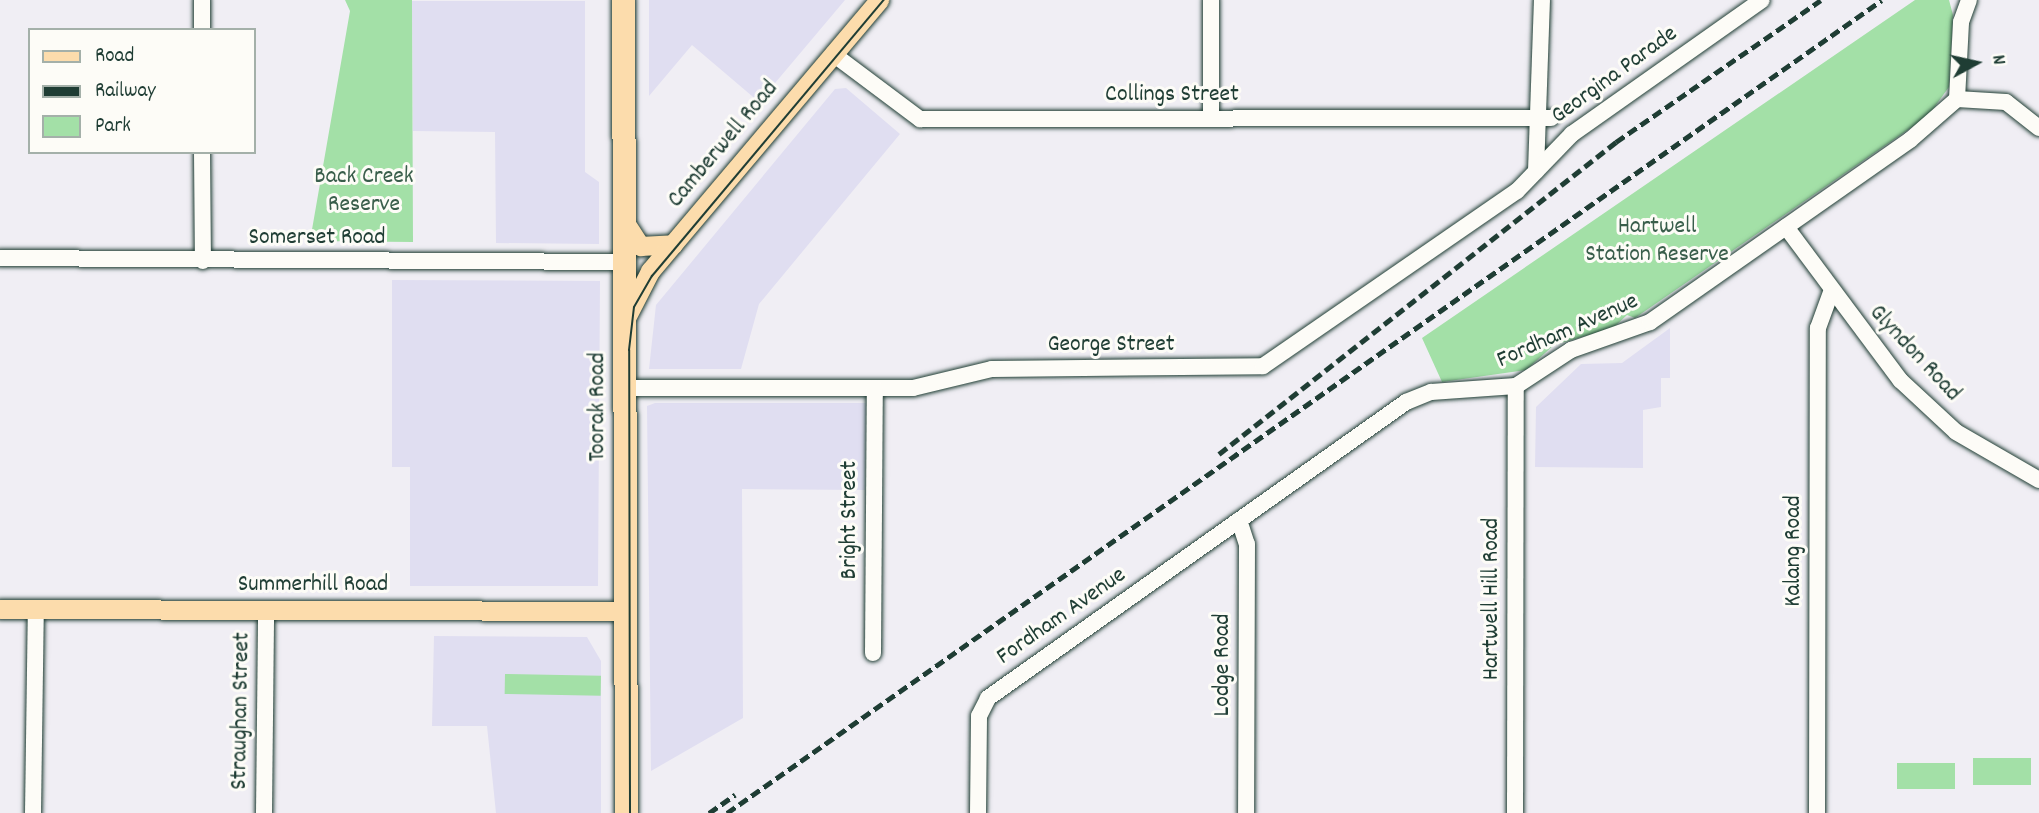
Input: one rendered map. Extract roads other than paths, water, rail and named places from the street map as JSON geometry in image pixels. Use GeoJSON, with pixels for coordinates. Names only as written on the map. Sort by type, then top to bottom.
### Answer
{"type":"FeatureCollection","features":[{"type":"Feature","properties":{"kind":"highway","name":"Toorak Road"},"geometry":{"type":"LineString","coordinates":[[623,0],[626,813]]}},
{"type":"Feature","properties":{"kind":"main road","name":"Camberwell Road"},"geometry":{"type":"LineString","coordinates":[[625,331],[639,286],[878,0]]}},
{"type":"Feature","properties":{"kind":"main road"},"geometry":{"type":"LineString","coordinates":[[624,221],[640,246],[673,244]]}},
{"type":"Feature","properties":{"kind":"main road","name":"Summerhill Road"},"geometry":{"type":"LineString","coordinates":[[0,609],[626,611]]}},
{"type":"Feature","properties":{"kind":"street"},"geometry":{"type":"LineString","coordinates":[[202,0],[202,28]]}},
{"type":"Feature","properties":{"kind":"street"},"geometry":{"type":"LineString","coordinates":[[1211,118],[1212,0]]}},
{"type":"Feature","properties":{"kind":"street"},"geometry":{"type":"LineString","coordinates":[[1536,171],[1534,118],[1542,57],[1542,0]]}},
{"type":"Feature","properties":{"kind":"street","name":"Georgina Parade"},"geometry":{"type":"LineString","coordinates":[[1536,171],[1572,134],[1762,0]]}},
{"type":"Feature","properties":{"kind":"street"},"geometry":{"type":"LineString","coordinates":[[1969,0],[1961,22],[1957,99],[2006,102],[2039,128]]}},
{"type":"Feature","properties":{"kind":"street","name":"Collings Street"},"geometry":{"type":"LineString","coordinates":[[833,54],[915,118],[1551,118]]}},
{"type":"Feature","properties":{"kind":"street"},"geometry":{"type":"LineString","coordinates":[[1542,57],[1551,118],[1572,134]]}},
{"type":"Feature","properties":{"kind":"street","name":"Fordham Avenue"},"geometry":{"type":"LineString","coordinates":[[978,813],[984,702],[1415,397],[1516,386],[1571,350],[1650,321],[1944,115],[1957,99]]}},
{"type":"Feature","properties":{"kind":"street"},"geometry":{"type":"LineString","coordinates":[[202,154],[203,261]]}},
{"type":"Feature","properties":{"kind":"street","name":"George Street"},"geometry":{"type":"LineString","coordinates":[[625,388],[922,387],[992,369],[1263,366],[1536,171]]}},
{"type":"Feature","properties":{"kind":"street","name":"Glyndon Road"},"geometry":{"type":"LineString","coordinates":[[1786,227],[1831,293],[1924,405],[1956,432],[2039,480]]}},
{"type":"Feature","properties":{"kind":"street","name":"Somerset Road"},"geometry":{"type":"LineString","coordinates":[[3,260],[624,262]]}},
{"type":"Feature","properties":{"kind":"street","name":"Kalang Road"},"geometry":{"type":"LineString","coordinates":[[1817,813],[1818,328],[1831,293]]}},
{"type":"Feature","properties":{"kind":"street","name":"Hartwell Hill Road"},"geometry":{"type":"LineString","coordinates":[[1515,813],[1516,386]]}},
{"type":"Feature","properties":{"kind":"street","name":"Bright Street"},"geometry":{"type":"LineString","coordinates":[[873,653],[875,388]]}},
{"type":"Feature","properties":{"kind":"street","name":"Lodge Road"},"geometry":{"type":"LineString","coordinates":[[1239,520],[1247,544],[1246,813]]}},
{"type":"Feature","properties":{"kind":"street"},"geometry":{"type":"LineString","coordinates":[[33,813],[36,609]]}},
{"type":"Feature","properties":{"kind":"street","name":"Straughan Street"},"geometry":{"type":"LineString","coordinates":[[264,813],[266,610]]}},
{"type":"Feature","properties":{"kind":"tram line"},"geometry":{"type":"LineString","coordinates":[[630,813],[629,350],[634,307],[652,276],[884,0]]}},
{"type":"Feature","properties":{"kind":"railway"},"geometry":{"type":"LineString","coordinates":[[1219,454],[1616,142],[1821,0]]}},
{"type":"Feature","properties":{"kind":"railway"},"geometry":{"type":"LineString","coordinates":[[727,813],[1882,0]]}},
{"type":"Feature","properties":{"kind":"railway"},"geometry":{"type":"LineString","coordinates":[[709,813],[735,795]]}},
{"type":"Feature","properties":{"kind":"park label","name":"Back Creek Reserve"},"geometry":{"type":"Point","coordinates":[364,192]}},
{"type":"Feature","properties":{"kind":"park label","name":"Hartwell Station Reserve"},"geometry":{"type":"Point","coordinates":[1657,242]}}]}
